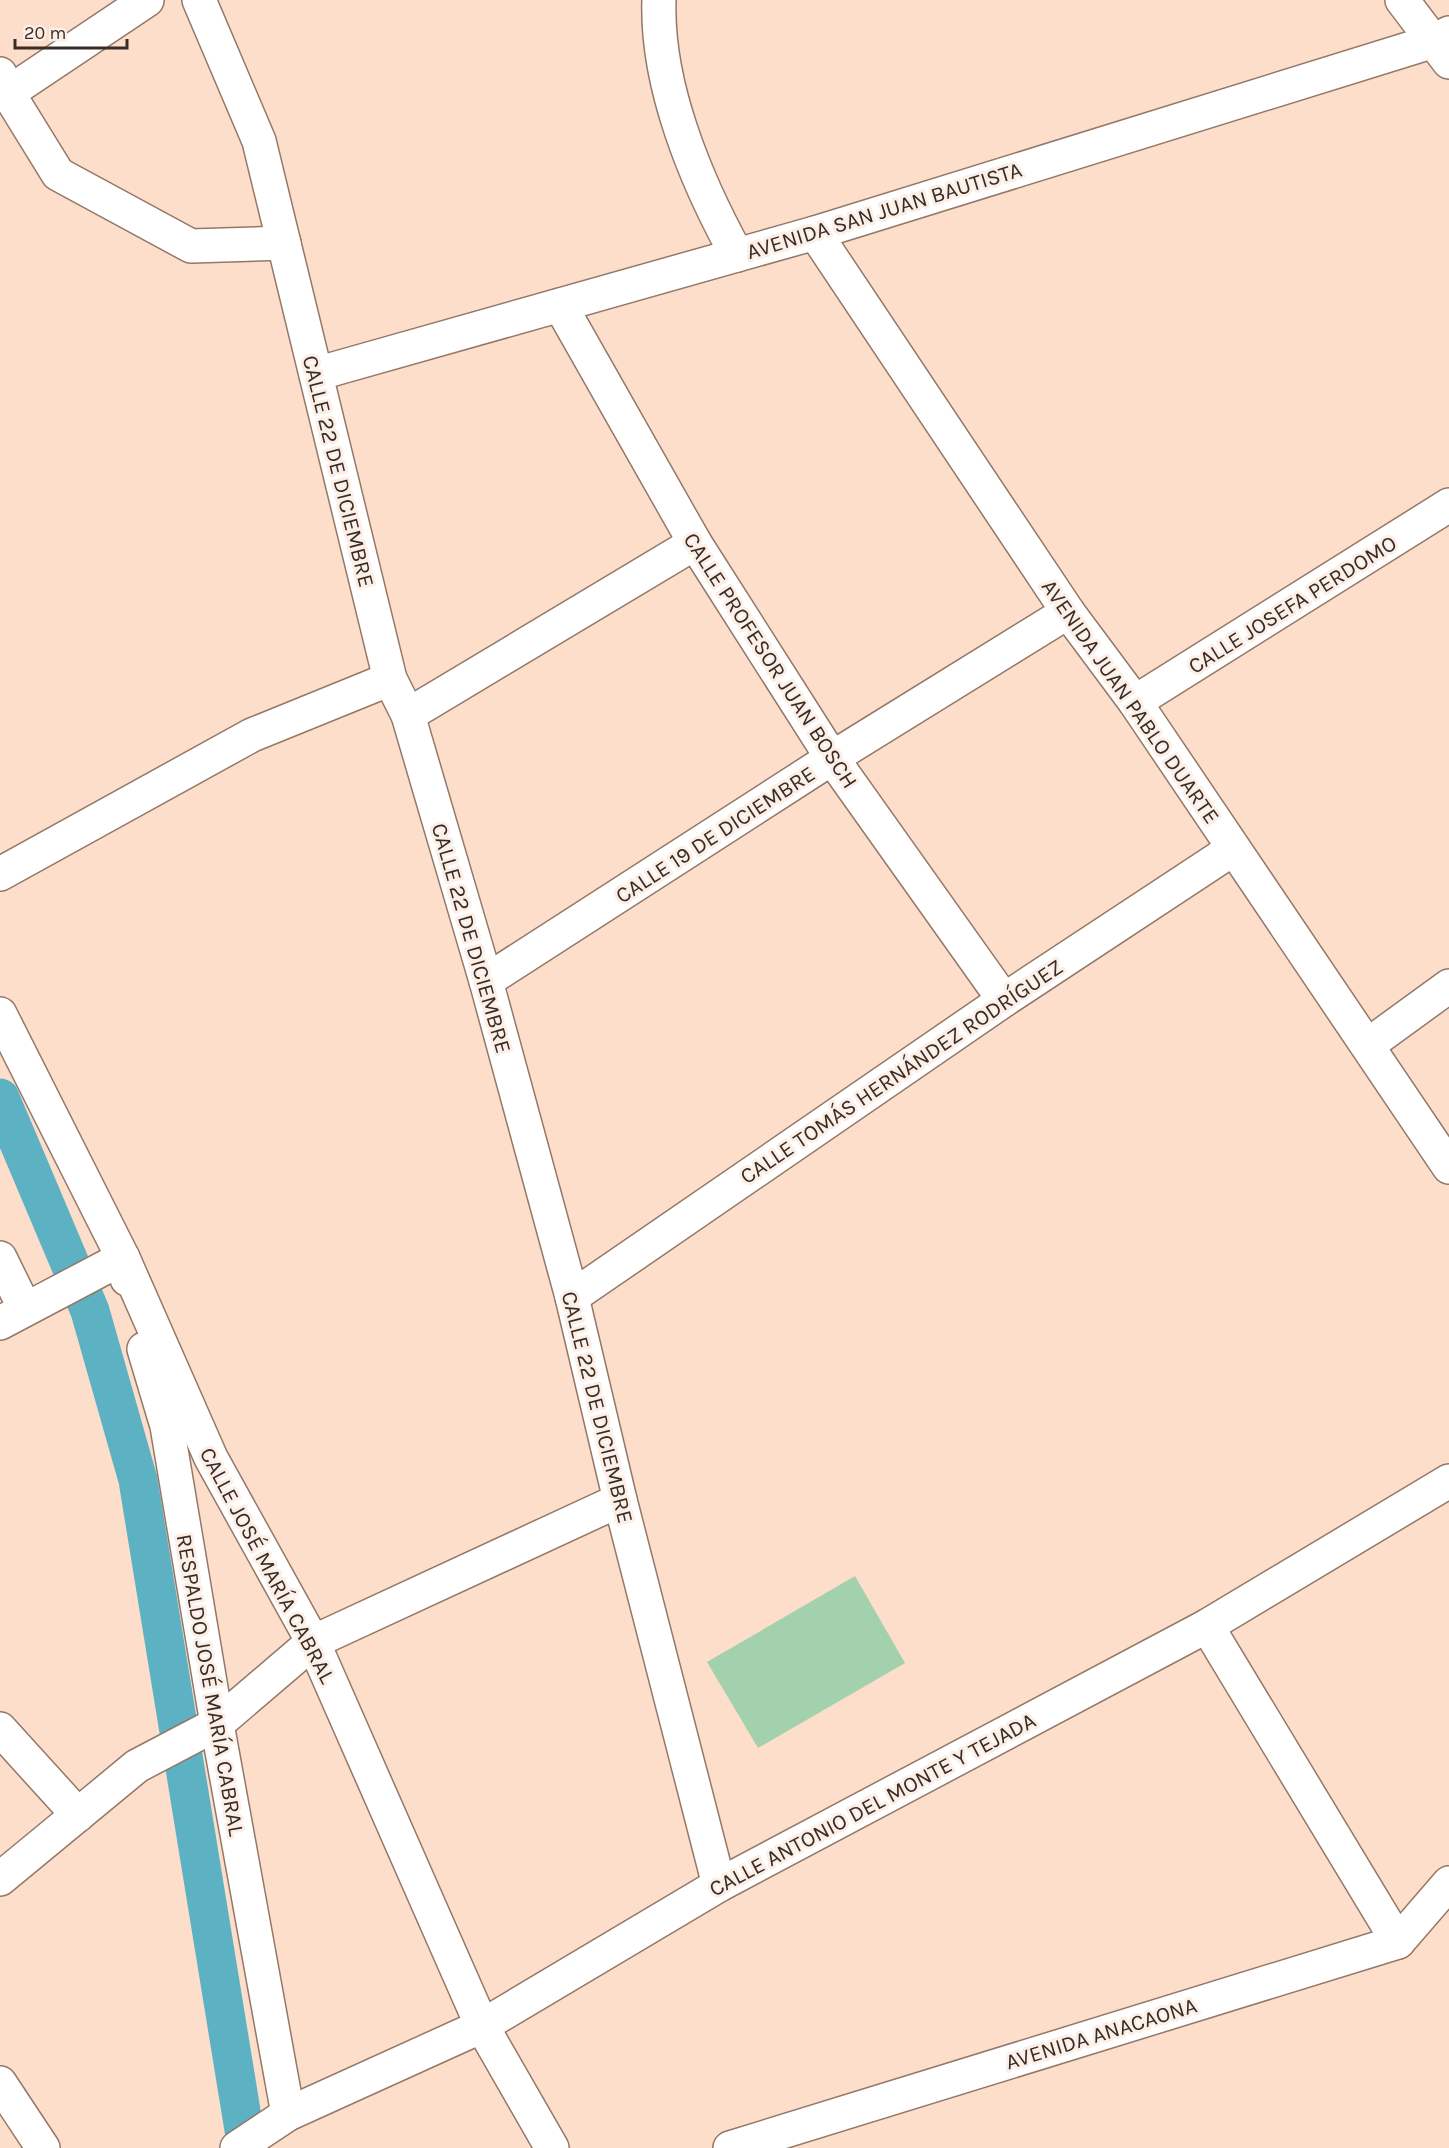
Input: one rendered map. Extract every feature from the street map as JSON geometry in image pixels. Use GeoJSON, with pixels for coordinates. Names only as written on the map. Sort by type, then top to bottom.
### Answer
{"type":"FeatureCollection","features":[{"type":"Feature","properties":{"kind":"street"},"geometry":{"type":"LineString","coordinates":[[147,0],[3,87],[58,174],[191,246],[284,243]]}},
{"type":"Feature","properties":{"kind":"street","name":"CALLE 22 DE DICIEMBRE"},"geometry":{"type":"LineString","coordinates":[[199,0],[259,141],[390,679],[408,715],[486,981],[572,1297],[620,1500],[719,1885]]}},
{"type":"Feature","properties":{"kind":"street"},"geometry":{"type":"LineString","coordinates":[[659,0],[658,29],[668,78],[687,145],[711,207],[737,255]]}},
{"type":"Feature","properties":{"kind":"street"},"geometry":{"type":"LineString","coordinates":[[1402,0],[1444,45]]}},
{"type":"Feature","properties":{"kind":"street","name":"AVENIDA SAN JUAN BAUTISTA"},"geometry":{"type":"LineString","coordinates":[[316,374],[815,233],[1444,45]]}},
{"type":"Feature","properties":{"kind":"street","name":"AVENIDA JUAN PABLO DUARTE"},"geometry":{"type":"LineString","coordinates":[[815,233],[1068,612],[1135,702],[1449,1167]]}},
{"type":"Feature","properties":{"kind":"street","name":"CALLE PROFESOR JUAN BOSCH"},"geometry":{"type":"LineString","coordinates":[[560,305],[695,543],[832,758],[1004,1000]]}},
{"type":"Feature","properties":{"kind":"street","name":"CALLE JOSEFA PERDOMO"},"geometry":{"type":"LineString","coordinates":[[1135,702],[1449,505]]}},
{"type":"Feature","properties":{"kind":"street"},"geometry":{"type":"LineString","coordinates":[[408,715],[695,543]]}},
{"type":"Feature","properties":{"kind":"street","name":"CALLE 19 DE DICIEMBRE"},"geometry":{"type":"LineString","coordinates":[[486,981],[832,758],[1068,612]]}},
{"type":"Feature","properties":{"kind":"street"},"geometry":{"type":"LineString","coordinates":[[0,874],[252,735],[390,679]]}},
{"type":"Feature","properties":{"kind":"street","name":"CALLE TOMÁS HERNÁNDEZ RODRÍGUEZ"},"geometry":{"type":"LineString","coordinates":[[572,1297],[1004,1000],[1233,849]]}},
{"type":"Feature","properties":{"kind":"street"},"geometry":{"type":"LineString","coordinates":[[1368,1045],[1449,986]]}},
{"type":"Feature","properties":{"kind":"street","name":"CALLE JOSÉ MARÍA CABRAL"},"geometry":{"type":"LineString","coordinates":[[0,1014],[109,1265],[211,1458],[313,1642],[482,2026],[552,2148]]}},
{"type":"Feature","properties":{"kind":"street"},"geometry":{"type":"LineString","coordinates":[[0,1258],[13,1316],[109,1265]]}},
{"type":"Feature","properties":{"kind":"street","name":"RESPALDO JOSÉ MARÍA CABRAL"},"geometry":{"type":"LineString","coordinates":[[109,1265],[141,1341],[167,1426],[209,1730],[288,2114]]}},
{"type":"Feature","properties":{"kind":"street","name":"CALLE ANTONIO DEL MONTE Y TEJADA"},"geometry":{"type":"LineString","coordinates":[[237,2148],[288,2114],[482,2026],[719,1885],[1207,1626],[1449,1481]]}},
{"type":"Feature","properties":{"kind":"street"},"geometry":{"type":"LineString","coordinates":[[0,1880],[137,1766],[209,1730],[313,1642],[620,1500]]}},
{"type":"Feature","properties":{"kind":"street"},"geometry":{"type":"LineString","coordinates":[[1207,1626],[1398,1942],[1449,1883]]}},
{"type":"Feature","properties":{"kind":"street"},"geometry":{"type":"LineString","coordinates":[[0,1729],[78,1815]]}},
{"type":"Feature","properties":{"kind":"street","name":"AVENIDA ANACAONA"},"geometry":{"type":"LineString","coordinates":[[730,2148],[1398,1942]]}},
{"type":"Feature","properties":{"kind":"street"},"geometry":{"type":"LineString","coordinates":[[0,2083],[43,2148]]}},
{"type":"Feature","properties":{"kind":"green space"},"geometry":{"type":"Polygon","coordinates":[[[855,1576],[905,1663],[758,1748],[707,1662],[855,1576]]]}},
{"type":"Feature","properties":{"kind":"waterway"},"geometry":{"type":"LineString","coordinates":[[0,1098],[90,1311],[138,1480],[247,2148]]}}]}
